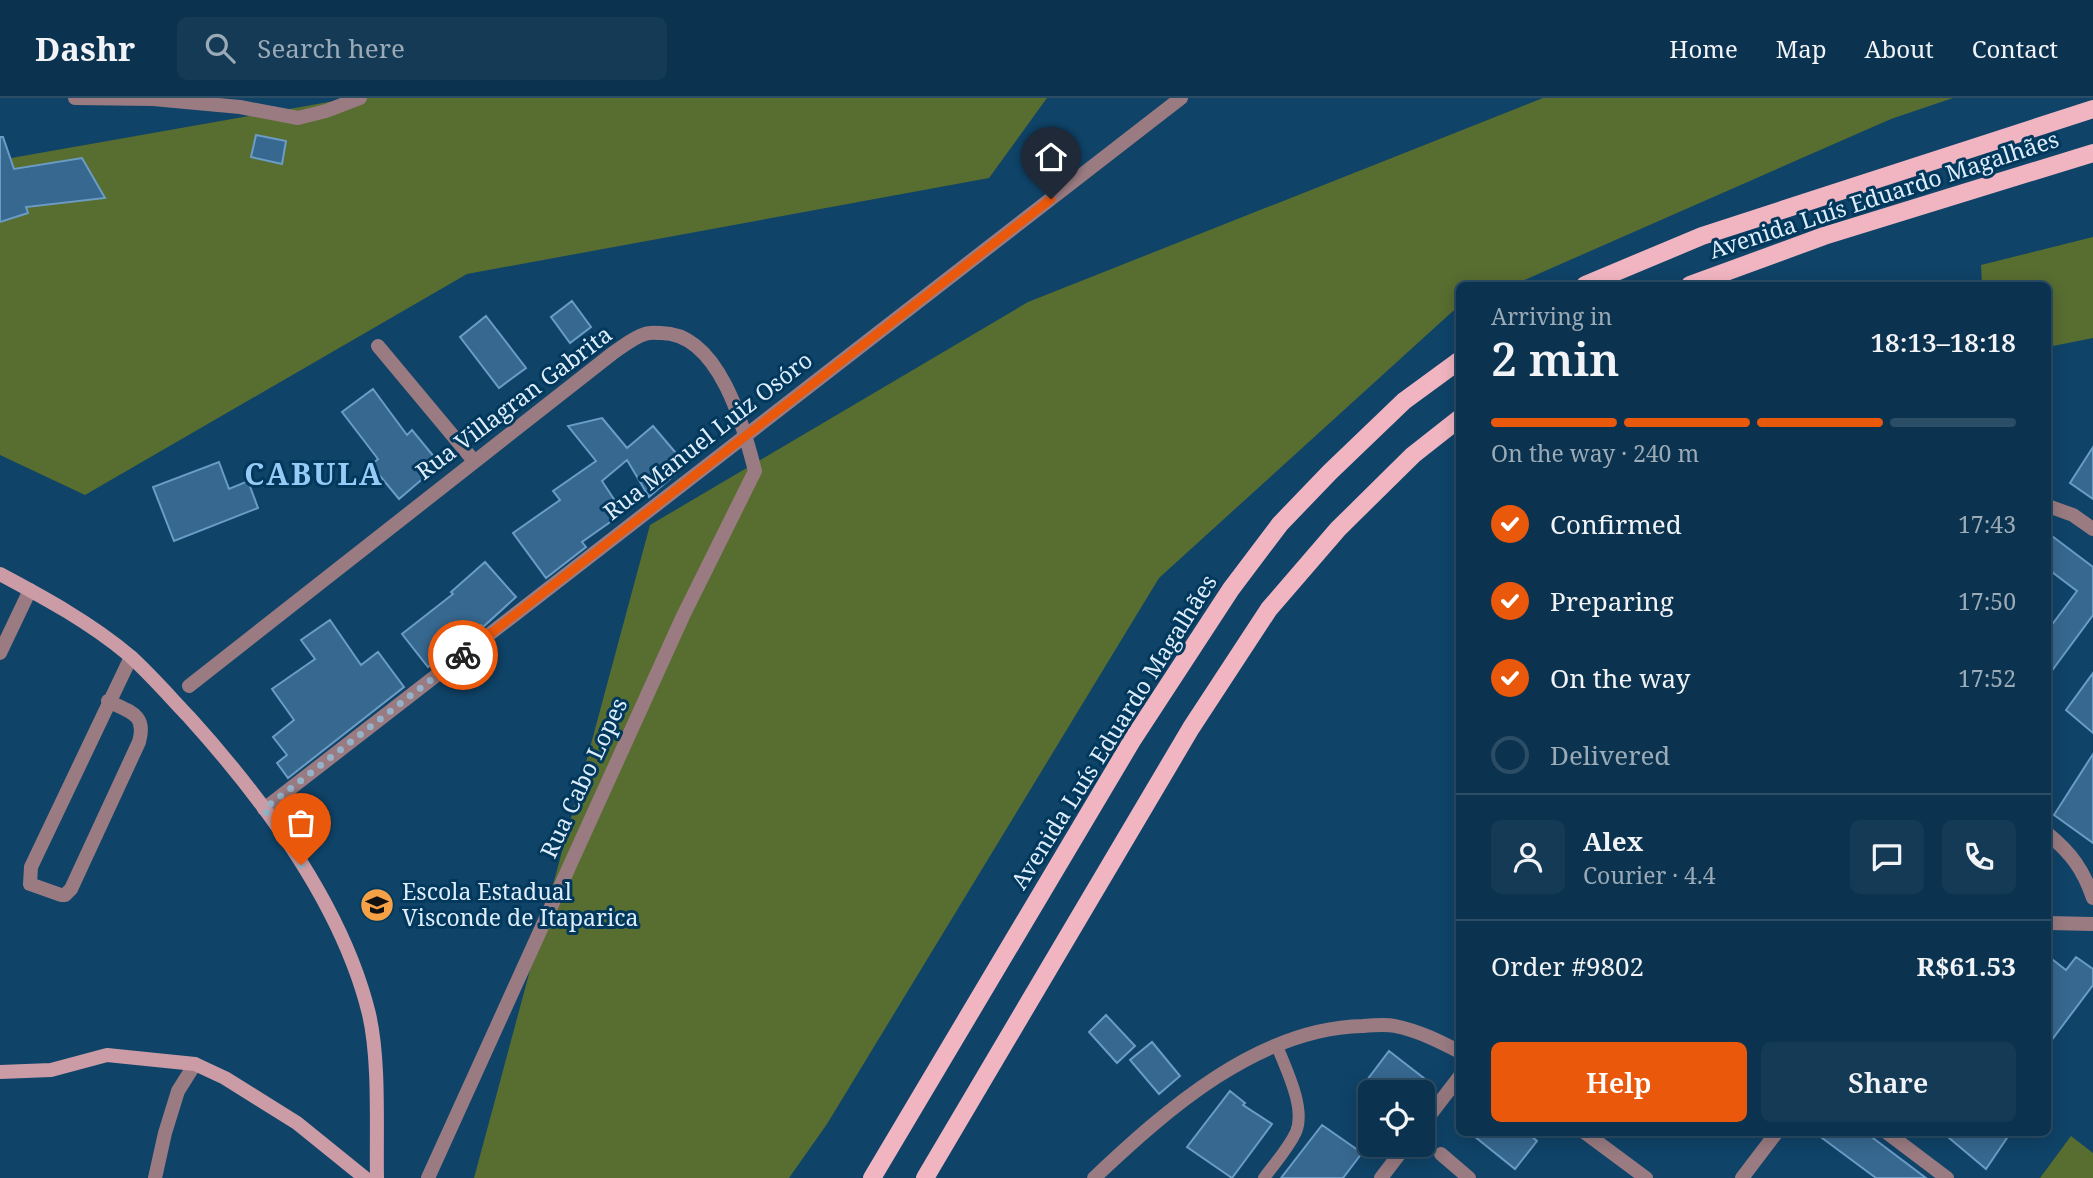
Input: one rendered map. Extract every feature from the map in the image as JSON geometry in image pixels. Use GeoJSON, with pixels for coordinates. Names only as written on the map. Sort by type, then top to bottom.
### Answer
{"type":"FeatureCollection","features":[{"type":"Feature","properties":{"kind":"main road","name":"Avenida Luís Eduardo Magalhães"},"geometry":{"type":"LineString","coordinates":[[1592,282],[1702,236],[2093,109]]}},
{"type":"Feature","properties":{"kind":"main road","name":"Avenida Luís Eduardo Magalhães"},"geometry":{"type":"LineString","coordinates":[[1698,282],[1824,236],[2093,153]]}},
{"type":"Feature","properties":{"kind":"main road","name":"Avenida Luís Eduardo Magalhães"},"geometry":{"type":"LineString","coordinates":[[872,1178],[1133,739],[1231,589],[1280,524],[1330,472],[1404,401],[1456,363]]}},
{"type":"Feature","properties":{"kind":"main road"},"geometry":{"type":"LineString","coordinates":[[925,1178],[1191,728],[1269,609],[1338,529],[1413,455],[1456,421]]}},
{"type":"Feature","properties":{"kind":"main road"},"geometry":{"type":"LineString","coordinates":[[0,574],[72,614],[131,657],[235,770],[312,881],[355,965],[369,1016],[375,1061],[377,1178]]}},
{"type":"Feature","properties":{"kind":"main road"},"geometry":{"type":"LineString","coordinates":[[0,1072],[51,1070],[107,1055],[195,1063],[225,1078],[297,1123],[365,1178]]}},
{"type":"Feature","properties":{"kind":"street"},"geometry":{"type":"LineString","coordinates":[[75,98],[240,102],[298,118],[327,111],[360,98]]}},
{"type":"Feature","properties":{"kind":"street","name":"Rua Manuel Luiz Osóro"},"geometry":{"type":"LineString","coordinates":[[264,809],[1181,98]]}},
{"type":"Feature","properties":{"kind":"street","name":"Rua Villagran Gabrita"},"geometry":{"type":"LineString","coordinates":[[189,686],[612,353],[646,334],[670,333],[693,342],[715,367],[746,435]]}},
{"type":"Feature","properties":{"kind":"street"},"geometry":{"type":"LineString","coordinates":[[378,346],[474,461]]}},
{"type":"Feature","properties":{"kind":"street","name":"Rua Cabo Lopes"},"geometry":{"type":"LineString","coordinates":[[428,1178],[683,616],[755,471],[746,435]]}},
{"type":"Feature","properties":{"kind":"street"},"geometry":{"type":"LineString","coordinates":[[2051,507],[2073,515],[2093,529]]}},
{"type":"Feature","properties":{"kind":"street"},"geometry":{"type":"LineString","coordinates":[[0,653],[30,590]]}},
{"type":"Feature","properties":{"kind":"street"},"geometry":{"type":"LineString","coordinates":[[108,701],[138,717],[142,724],[142,733],[71,888],[65,895],[61,895],[30,884],[29,871],[108,701],[131,657]]}},
{"type":"Feature","properties":{"kind":"street"},"geometry":{"type":"LineString","coordinates":[[2051,836],[2067,849],[2087,880],[2093,898]]}},
{"type":"Feature","properties":{"kind":"street"},"geometry":{"type":"LineString","coordinates":[[2051,923],[2093,924]]}},
{"type":"Feature","properties":{"kind":"street"},"geometry":{"type":"LineString","coordinates":[[1094,1178],[1144,1131],[1206,1083],[1257,1054],[1297,1038],[1345,1026],[1393,1025],[1434,1038],[1456,1050]]}},
{"type":"Feature","properties":{"kind":"street"},"geometry":{"type":"LineString","coordinates":[[155,1178],[177,1091],[195,1063]]}},
{"type":"Feature","properties":{"kind":"street"},"geometry":{"type":"LineString","coordinates":[[1435,1108],[1456,1081]]}},
{"type":"Feature","properties":{"kind":"street"},"geometry":{"type":"LineString","coordinates":[[1589,1136],[1646,1178]]}},
{"type":"Feature","properties":{"kind":"street"},"geometry":{"type":"LineString","coordinates":[[1742,1178],[1774,1136]]}},
{"type":"Feature","properties":{"kind":"street"},"geometry":{"type":"LineString","coordinates":[[1891,1136],[1947,1178]]}},
{"type":"Feature","properties":{"kind":"street"},"geometry":{"type":"LineString","coordinates":[[1441,1154],[1469,1178]]}},
{"type":"Feature","properties":{"kind":"street"},"geometry":{"type":"LineString","coordinates":[[1381,1178],[1397,1157]]}},
{"type":"Feature","properties":{"kind":"lane"},"geometry":{"type":"LineString","coordinates":[[1264,1178],[1285,1151],[1297,1129],[1296,1096],[1277,1046]]}},
{"type":"Feature","properties":{"kind":"green space"},"geometry":{"type":"Polygon","coordinates":[[[351,98],[1047,98],[989,178],[467,274],[85,495],[0,455],[0,160],[351,98]]]}},
{"type":"Feature","properties":{"kind":"green space"},"geometry":{"type":"Polygon","coordinates":[[[1543,98],[1953,98],[1891,119],[1520,282],[1456,282],[1456,310],[1159,578],[827,1124],[789,1178],[474,1178],[650,525],[1028,302],[1543,98]]]}},
{"type":"Feature","properties":{"kind":"green space"},"geometry":{"type":"Polygon","coordinates":[[[2093,237],[2093,338],[2051,346],[2051,282],[1982,282],[1981,265],[2093,237]]]}},
{"type":"Feature","properties":{"kind":"green space"},"geometry":{"type":"Polygon","coordinates":[[[2071,1136],[2093,1153],[2093,1178],[2040,1178],[2071,1136]]]}},
{"type":"Feature","properties":{"kind":"building"},"geometry":{"type":"Polygon","coordinates":[[[256,135],[286,141],[282,164],[251,157],[256,135]]]}},
{"type":"Feature","properties":{"kind":"building"},"geometry":{"type":"Polygon","coordinates":[[[0,137],[3,137],[14,169],[82,158],[105,198],[26,207],[28,213],[0,222],[0,137]]]}},
{"type":"Feature","properties":{"kind":"building"},"geometry":{"type":"Polygon","coordinates":[[[572,301],[591,327],[570,343],[551,317],[572,301]]]}},
{"type":"Feature","properties":{"kind":"building"},"geometry":{"type":"Polygon","coordinates":[[[486,316],[526,368],[499,388],[460,337],[486,316]]]}},
{"type":"Feature","properties":{"kind":"building"},"geometry":{"type":"Polygon","coordinates":[[[373,389],[407,435],[412,430],[440,464],[399,499],[371,465],[378,459],[342,412],[373,389]]]}},
{"type":"Feature","properties":{"kind":"building"},"geometry":{"type":"Polygon","coordinates":[[[602,418],[627,448],[653,426],[686,465],[649,497],[627,460],[602,481],[623,513],[582,542],[586,547],[546,578],[513,533],[560,500],[553,491],[596,461],[568,426],[602,418]]]}},
{"type":"Feature","properties":{"kind":"building"},"geometry":{"type":"Polygon","coordinates":[[[2093,447],[2093,499],[2070,483],[2093,447]]]}},
{"type":"Feature","properties":{"kind":"building"},"geometry":{"type":"Polygon","coordinates":[[[219,462],[229,489],[248,481],[258,508],[174,541],[153,487],[219,462]]]}},
{"type":"Feature","properties":{"kind":"building"},"geometry":{"type":"Polygon","coordinates":[[[2051,535],[2093,567],[2093,615],[2051,672],[2051,626],[2077,591],[2051,571],[2051,535]]]}},
{"type":"Feature","properties":{"kind":"building"},"geometry":{"type":"Polygon","coordinates":[[[485,562],[516,597],[483,627],[481,625],[428,667],[402,634],[453,594],[451,592],[485,562]]]}},
{"type":"Feature","properties":{"kind":"building"},"geometry":{"type":"Polygon","coordinates":[[[330,620],[361,665],[378,652],[404,687],[288,778],[277,763],[287,755],[273,737],[294,720],[272,689],[315,659],[301,640],[330,620]]]}},
{"type":"Feature","properties":{"kind":"building"},"geometry":{"type":"Polygon","coordinates":[[[2093,673],[2093,733],[2066,710],[2093,673]]]}},
{"type":"Feature","properties":{"kind":"building"},"geometry":{"type":"Polygon","coordinates":[[[2093,754],[2093,843],[2054,815],[2093,754]]]}},
{"type":"Feature","properties":{"kind":"building"},"geometry":{"type":"Polygon","coordinates":[[[2076,957],[2093,969],[2093,985],[2051,1041],[2051,958],[2066,970],[2076,957]]]}},
{"type":"Feature","properties":{"kind":"building"},"geometry":{"type":"Polygon","coordinates":[[[1106,1015],[1135,1046],[1117,1063],[1089,1032],[1106,1015]]]}},
{"type":"Feature","properties":{"kind":"building"},"geometry":{"type":"Polygon","coordinates":[[[1152,1042],[1180,1076],[1159,1094],[1130,1060],[1152,1042]]]}},
{"type":"Feature","properties":{"kind":"building"},"geometry":{"type":"Polygon","coordinates":[[[1389,1051],[1425,1079],[1424,1080],[1367,1080],[1389,1051]]]}},
{"type":"Feature","properties":{"kind":"building"},"geometry":{"type":"Polygon","coordinates":[[[1230,1091],[1245,1103],[1243,1105],[1272,1124],[1232,1178],[1187,1147],[1230,1091]]]}},
{"type":"Feature","properties":{"kind":"building"},"geometry":{"type":"Polygon","coordinates":[[[1322,1125],[1358,1150],[1359,1157],[1343,1178],[1281,1178],[1322,1125]]]}},
{"type":"Feature","properties":{"kind":"building"},"geometry":{"type":"Polygon","coordinates":[[[1474,1136],[1531,1136],[1537,1141],[1515,1169],[1474,1136]]]}},
{"type":"Feature","properties":{"kind":"building"},"geometry":{"type":"Polygon","coordinates":[[[1819,1136],[1870,1136],[1926,1178],[1876,1178],[1819,1136]]]}},
{"type":"Feature","properties":{"kind":"building"},"geometry":{"type":"Polygon","coordinates":[[[1947,1136],[2008,1136],[1986,1169],[1947,1136]]]}},
{"type":"Feature","properties":{"kind":"way so far"},"geometry":{"type":"LineString","coordinates":[[301,865],[264,809],[463,655]]}},
{"type":"Feature","properties":{"kind":"place","name":"Escola Estadual Visconde de Itaparica"},"geometry":{"type":"Point","coordinates":[377,905]}},
{"type":"Feature","properties":{"kind":"district","name":"CABULA"},"geometry":{"type":"Point","coordinates":[314,475]}},
{"type":"Feature","properties":{"kind":"route"},"geometry":{"type":"LineString","coordinates":[[463,655],[1051,199]]}}]}
